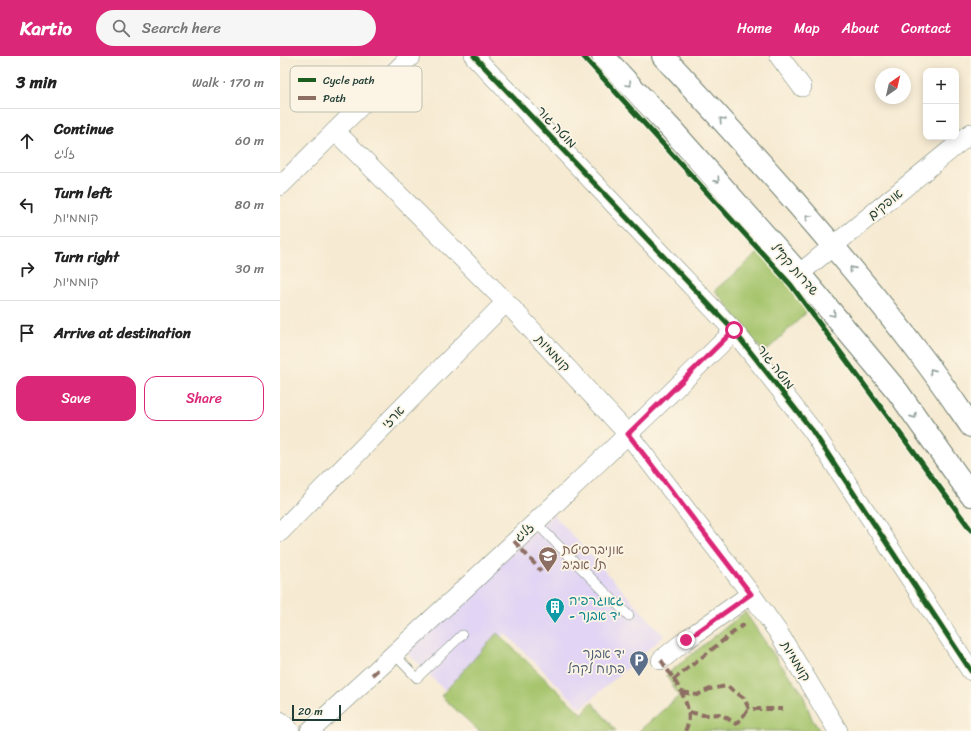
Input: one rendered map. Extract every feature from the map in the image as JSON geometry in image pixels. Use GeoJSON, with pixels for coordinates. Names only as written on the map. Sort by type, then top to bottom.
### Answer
{"type":"FeatureCollection","features":[{"type":"Feature","properties":{"kind":"main road","name":"שדרות קק\"ל"},"geometry":{"type":"LineString","coordinates":[[603,56],[673,131],[800,274],[898,392],[971,496]]}},
{"type":"Feature","properties":{"kind":"main road"},"geometry":{"type":"LineString","coordinates":[[663,56],[744,143],[834,246],[923,357],[971,426]]}},
{"type":"Feature","properties":{"kind":"street"},"geometry":{"type":"LineString","coordinates":[[401,66],[411,56]]}},
{"type":"Feature","properties":{"kind":"street","name":"מוטה גור"},"geometry":{"type":"LineString","coordinates":[[474,56],[734,330],[812,430],[971,671]]}},
{"type":"Feature","properties":{"kind":"street"},"geometry":{"type":"LineString","coordinates":[[783,58],[802,87]]}},
{"type":"Feature","properties":{"kind":"street"},"geometry":{"type":"LineString","coordinates":[[280,186],[354,112]]}},
{"type":"Feature","properties":{"kind":"street","name":"קוממיות"},"geometry":{"type":"LineString","coordinates":[[335,131],[506,302],[628,434],[751,594],[778,632],[838,731]]}},
{"type":"Feature","properties":{"kind":"street","name":"אופקים"},"geometry":{"type":"LineString","coordinates":[[800,274],[971,133]]}},
{"type":"Feature","properties":{"kind":"street","name":"ארזי"},"geometry":{"type":"LineString","coordinates":[[280,532],[506,302]]}},
{"type":"Feature","properties":{"kind":"street","name":"זליג"},"geometry":{"type":"LineString","coordinates":[[310,731],[535,522],[628,434],[734,330]]}},
{"type":"Feature","properties":{"kind":"street"},"geometry":{"type":"LineString","coordinates":[[661,660],[686,640],[751,594]]}},
{"type":"Feature","properties":{"kind":"street"},"geometry":{"type":"LineString","coordinates":[[280,721],[290,731]]}},
{"type":"Feature","properties":{"kind":"lane"},"geometry":{"type":"LineString","coordinates":[[535,522],[629,616]]}},
{"type":"Feature","properties":{"kind":"lane"},"geometry":{"type":"LineString","coordinates":[[382,665],[417,678],[462,635]]}},
{"type":"Feature","properties":{"kind":"shaded area","name":"אוניברסיטת תל אביב"},"geometry":{"type":"Polygon","coordinates":[[[553,514],[664,636],[581,708],[505,633],[444,690],[407,652],[553,514]]]}},
{"type":"Feature","properties":{"kind":"green space"},"geometry":{"type":"Polygon","coordinates":[[[762,250],[810,309],[764,353],[715,290],[762,250]]]}},
{"type":"Feature","properties":{"kind":"green space"},"geometry":{"type":"Polygon","coordinates":[[[745,612],[778,661],[802,692],[812,719],[820,731],[639,731],[679,696],[666,675],[745,612]]]}},
{"type":"Feature","properties":{"kind":"green space"},"geometry":{"type":"Polygon","coordinates":[[[497,633],[582,714],[592,702],[616,731],[479,731],[441,696],[497,633]]]}},
{"type":"Feature","properties":{"kind":"marked path"},"geometry":{"type":"LineString","coordinates":[[514,541],[541,571]]}},
{"type":"Feature","properties":{"kind":"marked path"},"geometry":{"type":"LineString","coordinates":[[673,680],[744,624]]}},
{"type":"Feature","properties":{"kind":"marked path"},"geometry":{"type":"LineString","coordinates":[[661,660],[677,685],[686,704],[688,722],[685,731]]}},
{"type":"Feature","properties":{"kind":"marked path"},"geometry":{"type":"LineString","coordinates":[[372,675],[381,667]]}},
{"type":"Feature","properties":{"kind":"marked path"},"geometry":{"type":"LineString","coordinates":[[682,692],[697,695],[710,689],[727,686],[744,698],[749,709],[783,709]]}},
{"type":"Feature","properties":{"kind":"marked path"},"geometry":{"type":"LineString","coordinates":[[689,712],[703,715],[721,714],[736,724],[749,709]]}},
{"type":"Feature","properties":{"kind":"cycle path"},"geometry":{"type":"LineString","coordinates":[[474,56],[734,331],[812,430],[971,671]]}},
{"type":"Feature","properties":{"kind":"cycle path"},"geometry":{"type":"LineString","coordinates":[[583,56],[791,285],[971,530]]}},
{"type":"Feature","properties":{"kind":"place","name":"אוניברסיטת תל אביב"},"geometry":{"type":"Point","coordinates":[548,573]}},
{"type":"Feature","properties":{"kind":"place","name":"גאוגרפיה - יד אבנר"},"geometry":{"type":"Point","coordinates":[555,624]}},
{"type":"Feature","properties":{"kind":"place","name":"יד אבנר פתוח לקהל"},"geometry":{"type":"Point","coordinates":[639,677]}},
{"type":"Feature","properties":{"kind":"route"},"geometry":{"type":"LineString","coordinates":[[686,640],[751,594],[628,434],[734,330]]}}]}
